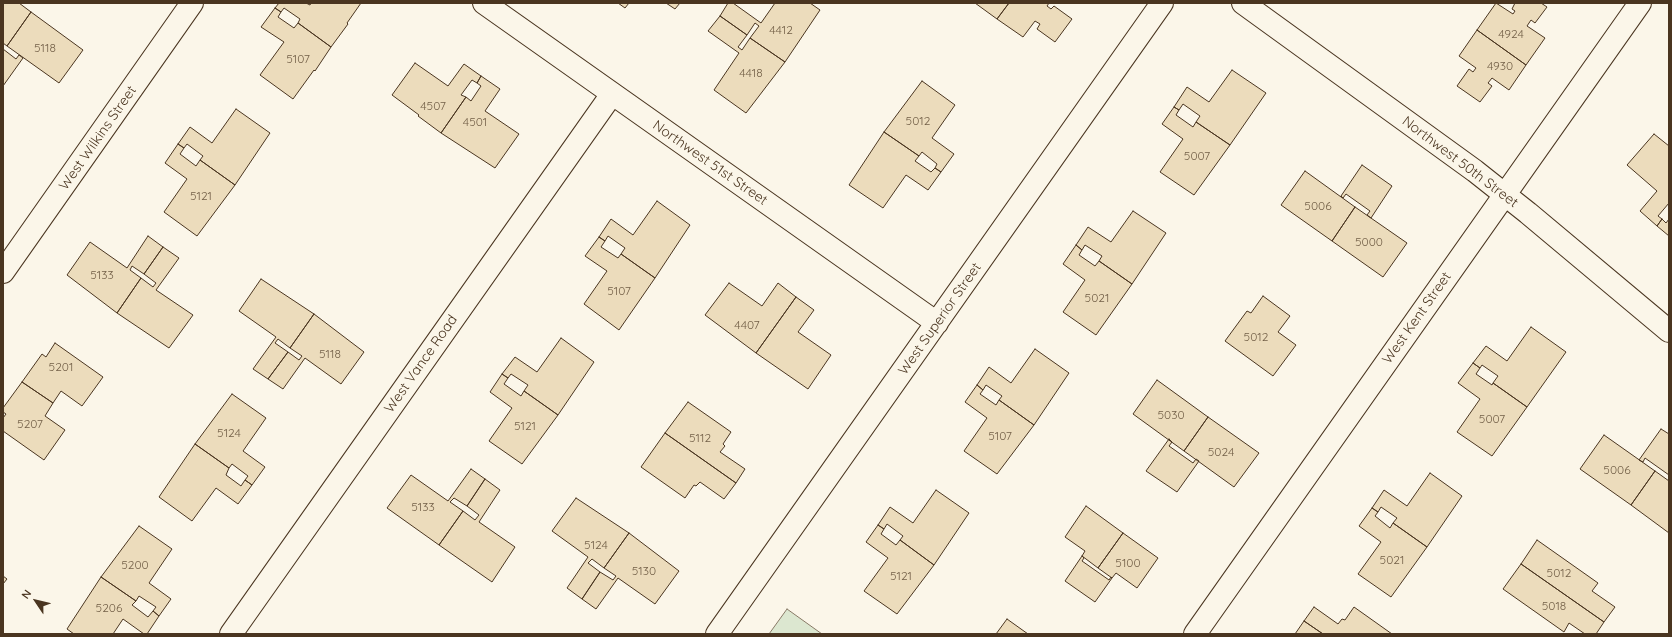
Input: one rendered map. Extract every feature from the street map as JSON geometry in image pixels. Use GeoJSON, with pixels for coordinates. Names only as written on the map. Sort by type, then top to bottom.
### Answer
{"type":"FeatureCollection","features":[{"type":"Feature","properties":{"kind":"street","name":"West Wilkins Street"},"geometry":{"type":"LineString","coordinates":[[3,272],[192,3]]}},
{"type":"Feature","properties":{"kind":"street","name":"Northwest 51st Street"},"geometry":{"type":"LineString","coordinates":[[484,3],[937,323]]}},
{"type":"Feature","properties":{"kind":"street","name":"West Superior Street"},"geometry":{"type":"LineString","coordinates":[[717,634],[1162,3]]}},
{"type":"Feature","properties":{"kind":"street","name":"Northwest 50th Street"},"geometry":{"type":"LineString","coordinates":[[1243,3],[1475,171],[1528,213],[1669,331]]}},
{"type":"Feature","properties":{"kind":"street","name":"West Kent Street"},"geometry":{"type":"LineString","coordinates":[[1195,634],[1640,3]]}},
{"type":"Feature","properties":{"kind":"street","name":"West Vance Road"},"geometry":{"type":"LineString","coordinates":[[231,634],[612,94]]}},
{"type":"Feature","properties":{"kind":"green space"},"geometry":{"type":"Polygon","coordinates":[[[787,609],[822,634],[769,634],[787,609]]]}},
{"type":"Feature","properties":{"kind":"building"},"geometry":{"type":"Polygon","coordinates":[[[3,3],[19,3],[31,12],[7,46],[3,43],[3,3]]]}},
{"type":"Feature","properties":{"kind":"building"},"geometry":{"type":"Polygon","coordinates":[[[279,3],[306,3],[310,5],[311,3],[361,3],[331,47],[298,23],[300,19],[284,8],[281,12],[275,8],[279,3]]]}},
{"type":"Feature","properties":{"kind":"building"},"geometry":{"type":"Polygon","coordinates":[[[618,3],[629,3],[625,8],[618,3]]]}},
{"type":"Feature","properties":{"kind":"building"},"geometry":{"type":"Polygon","coordinates":[[[666,3],[680,3],[675,9],[666,3]]]}},
{"type":"Feature","properties":{"kind":"building"},"geometry":{"type":"Polygon","coordinates":[[[728,3],[733,3],[761,23],[775,3],[810,3],[820,10],[785,62],[750,38],[759,26],[755,23],[747,35],[720,16],[728,3]]]}},
{"type":"Feature","properties":{"kind":"building"},"geometry":{"type":"Polygon","coordinates":[[[975,3],[1009,3],[997,19],[975,3]]]}},
{"type":"Feature","properties":{"kind":"building"},"geometry":{"type":"Polygon","coordinates":[[[1009,3],[1049,3],[1047,6],[1051,9],[1054,6],[1072,19],[1055,42],[1037,29],[1040,24],[1035,21],[1023,37],[997,19],[1009,3]]]}},
{"type":"Feature","properties":{"kind":"building"},"geometry":{"type":"Polygon","coordinates":[[[1496,3],[1513,14],[1515,11],[1512,9],[1515,3],[1541,3],[1547,7],[1535,23],[1531,20],[1527,26],[1545,38],[1526,65],[1477,30],[1496,3]]]}},
{"type":"Feature","properties":{"kind":"building"},"geometry":{"type":"Polygon","coordinates":[[[275,8],[281,12],[278,17],[294,28],[298,23],[331,47],[315,71],[314,70],[293,99],[260,75],[284,42],[261,27],[275,8]]]}},
{"type":"Feature","properties":{"kind":"building"},"geometry":{"type":"Polygon","coordinates":[[[31,12],[83,50],[59,83],[7,46],[31,12]]]}},
{"type":"Feature","properties":{"kind":"building"},"geometry":{"type":"Polygon","coordinates":[[[720,16],[747,35],[738,47],[742,50],[750,38],[785,62],[746,113],[714,90],[739,53],[708,31],[720,16]]]}},
{"type":"Feature","properties":{"kind":"building"},"geometry":{"type":"Polygon","coordinates":[[[1477,30],[1526,65],[1509,90],[1492,78],[1488,83],[1492,86],[1480,102],[1457,86],[1469,69],[1473,72],[1476,68],[1459,56],[1477,30]]]}},
{"type":"Feature","properties":{"kind":"building"},"geometry":{"type":"Polygon","coordinates":[[[3,49],[16,59],[19,55],[23,58],[3,86],[3,49]]]}},
{"type":"Feature","properties":{"kind":"building"},"geometry":{"type":"Polygon","coordinates":[[[415,63],[448,86],[464,64],[481,76],[477,83],[472,80],[461,95],[466,97],[441,133],[392,95],[415,63]]]}},
{"type":"Feature","properties":{"kind":"building"},"geometry":{"type":"Polygon","coordinates":[[[1232,70],[1266,93],[1230,145],[1196,122],[1200,116],[1183,104],[1179,110],[1174,107],[1187,87],[1209,102],[1232,70]]]}},
{"type":"Feature","properties":{"kind":"building"},"geometry":{"type":"Polygon","coordinates":[[[481,76],[500,89],[485,111],[519,134],[495,168],[441,133],[466,97],[471,101],[481,86],[477,83],[481,76]]]}},
{"type":"Feature","properties":{"kind":"building"},"geometry":{"type":"Polygon","coordinates":[[[922,81],[955,105],[932,138],[954,154],[941,172],[935,168],[937,164],[922,152],[919,156],[884,132],[922,81]]]}},
{"type":"Feature","properties":{"kind":"building"},"geometry":{"type":"Polygon","coordinates":[[[1174,107],[1179,110],[1176,115],[1193,127],[1196,122],[1230,145],[1194,195],[1160,172],[1183,139],[1162,124],[1174,107]]]}},
{"type":"Feature","properties":{"kind":"building"},"geometry":{"type":"Polygon","coordinates":[[[236,109],[270,133],[235,185],[200,160],[203,156],[187,144],[184,148],[178,144],[190,127],[212,143],[236,109]]]}},
{"type":"Feature","properties":{"kind":"building"},"geometry":{"type":"Polygon","coordinates":[[[884,132],[919,156],[915,161],[931,172],[935,168],[941,172],[928,190],[906,175],[883,208],[849,185],[884,132]]]}},
{"type":"Feature","properties":{"kind":"building"},"geometry":{"type":"Polygon","coordinates":[[[1654,134],[1669,146],[1669,203],[1658,216],[1662,219],[1657,226],[1640,211],[1657,191],[1627,165],[1654,134]]]}},
{"type":"Feature","properties":{"kind":"building"},"geometry":{"type":"Polygon","coordinates":[[[178,144],[184,148],[180,154],[196,166],[200,160],[235,185],[197,236],[164,212],[187,179],[165,163],[178,144]]]}},
{"type":"Feature","properties":{"kind":"building"},"geometry":{"type":"Polygon","coordinates":[[[1362,165],[1392,186],[1371,218],[1367,215],[1370,211],[1346,194],[1343,198],[1341,196],[1362,165]]]}},
{"type":"Feature","properties":{"kind":"building"},"geometry":{"type":"Polygon","coordinates":[[[1305,171],[1355,207],[1332,241],[1281,205],[1305,171]]]}},
{"type":"Feature","properties":{"kind":"building"},"geometry":{"type":"Polygon","coordinates":[[[657,201],[690,225],[655,278],[621,254],[625,248],[608,236],[605,241],[599,237],[611,219],[633,235],[657,201]]]}},
{"type":"Feature","properties":{"kind":"building"},"geometry":{"type":"Polygon","coordinates":[[[1355,207],[1407,243],[1383,277],[1332,241],[1355,207]]]}},
{"type":"Feature","properties":{"kind":"building"},"geometry":{"type":"Polygon","coordinates":[[[1133,211],[1166,233],[1132,284],[1099,261],[1102,256],[1085,245],[1082,250],[1076,245],[1088,227],[1111,242],[1133,211]]]}},
{"type":"Feature","properties":{"kind":"building"},"geometry":{"type":"Polygon","coordinates":[[[1662,219],[1666,223],[1669,219],[1669,236],[1657,226],[1662,219]]]}},
{"type":"Feature","properties":{"kind":"building"},"geometry":{"type":"Polygon","coordinates":[[[148,236],[163,247],[144,274],[132,266],[130,270],[141,278],[117,313],[67,275],[90,242],[127,268],[148,236]]]}},
{"type":"Feature","properties":{"kind":"building"},"geometry":{"type":"Polygon","coordinates":[[[599,237],[605,241],[601,247],[618,258],[621,254],[655,278],[619,330],[584,304],[607,271],[585,256],[599,237]]]}},
{"type":"Feature","properties":{"kind":"building"},"geometry":{"type":"Polygon","coordinates":[[[1076,245],[1082,250],[1079,255],[1095,266],[1099,261],[1132,284],[1096,335],[1063,312],[1085,280],[1063,264],[1076,245]]]}},
{"type":"Feature","properties":{"kind":"building"},"geometry":{"type":"Polygon","coordinates":[[[163,247],[179,258],[156,290],[193,315],[169,348],[117,313],[141,278],[153,287],[156,283],[144,274],[163,247]]]}},
{"type":"Feature","properties":{"kind":"building"},"geometry":{"type":"Polygon","coordinates":[[[261,279],[314,314],[290,348],[278,339],[275,343],[288,352],[268,379],[253,369],[276,337],[239,311],[261,279]]]}},
{"type":"Feature","properties":{"kind":"building"},"geometry":{"type":"Polygon","coordinates":[[[729,283],[762,306],[778,283],[796,297],[756,353],[705,315],[729,283]]]}},
{"type":"Feature","properties":{"kind":"building"},"geometry":{"type":"Polygon","coordinates":[[[1263,296],[1290,316],[1278,332],[1296,345],[1273,376],[1225,341],[1247,311],[1251,313],[1263,296]]]}},
{"type":"Feature","properties":{"kind":"building"},"geometry":{"type":"Polygon","coordinates":[[[796,297],[814,310],[798,332],[831,355],[808,389],[756,353],[796,297]]]}},
{"type":"Feature","properties":{"kind":"building"},"geometry":{"type":"Polygon","coordinates":[[[314,314],[364,352],[341,384],[305,358],[283,389],[268,379],[288,352],[299,360],[302,356],[290,348],[314,314]]]}},
{"type":"Feature","properties":{"kind":"building"},"geometry":{"type":"Polygon","coordinates":[[[1531,327],[1566,352],[1527,407],[1493,383],[1498,376],[1482,365],[1480,368],[1473,363],[1486,346],[1507,361],[1531,327]]]}},
{"type":"Feature","properties":{"kind":"building"},"geometry":{"type":"Polygon","coordinates":[[[561,338],[594,362],[558,415],[524,391],[528,385],[511,374],[508,378],[502,374],[515,357],[537,372],[561,338]]]}},
{"type":"Feature","properties":{"kind":"building"},"geometry":{"type":"Polygon","coordinates":[[[55,343],[103,377],[82,406],[61,391],[53,403],[22,382],[42,354],[46,357],[55,343]]]}},
{"type":"Feature","properties":{"kind":"building"},"geometry":{"type":"Polygon","coordinates":[[[1035,349],[1069,373],[1034,425],[999,400],[1002,396],[986,385],[983,390],[977,385],[989,367],[1011,383],[1035,349]]]}},
{"type":"Feature","properties":{"kind":"building"},"geometry":{"type":"Polygon","coordinates":[[[1473,363],[1480,368],[1476,374],[1492,385],[1493,383],[1527,407],[1492,456],[1457,432],[1480,399],[1458,383],[1473,363]]]}},
{"type":"Feature","properties":{"kind":"building"},"geometry":{"type":"Polygon","coordinates":[[[502,374],[508,378],[504,384],[521,396],[524,391],[558,415],[522,464],[489,441],[512,408],[490,392],[502,374]]]}},
{"type":"Feature","properties":{"kind":"building"},"geometry":{"type":"Polygon","coordinates":[[[1157,380],[1208,417],[1184,451],[1133,414],[1157,380]]]}},
{"type":"Feature","properties":{"kind":"building"},"geometry":{"type":"Polygon","coordinates":[[[22,382],[53,403],[45,416],[65,430],[44,460],[3,431],[3,418],[6,414],[3,412],[3,408],[22,382]]]}},
{"type":"Feature","properties":{"kind":"building"},"geometry":{"type":"Polygon","coordinates":[[[977,385],[983,390],[980,394],[996,405],[999,400],[1034,425],[997,474],[964,451],[987,418],[965,402],[977,385]]]}},
{"type":"Feature","properties":{"kind":"building"},"geometry":{"type":"Polygon","coordinates":[[[232,394],[266,418],[243,451],[265,467],[252,485],[245,480],[248,476],[232,464],[229,468],[195,444],[232,394]]]}},
{"type":"Feature","properties":{"kind":"building"},"geometry":{"type":"Polygon","coordinates":[[[688,402],[731,432],[723,444],[725,446],[720,452],[745,469],[736,483],[665,433],[688,402]]]}},
{"type":"Feature","properties":{"kind":"building"},"geometry":{"type":"Polygon","coordinates":[[[1208,417],[1259,453],[1234,487],[1184,451],[1208,417]]]}},
{"type":"Feature","properties":{"kind":"building"},"geometry":{"type":"Polygon","coordinates":[[[1661,429],[1669,434],[1669,475],[1645,458],[1643,462],[1639,460],[1661,429]]]}},
{"type":"Feature","properties":{"kind":"building"},"geometry":{"type":"Polygon","coordinates":[[[665,433],[736,483],[724,499],[700,482],[696,486],[694,485],[685,498],[641,467],[665,433]]]}},
{"type":"Feature","properties":{"kind":"building"},"geometry":{"type":"Polygon","coordinates":[[[1604,435],[1655,471],[1631,505],[1580,469],[1604,435]]]}},
{"type":"Feature","properties":{"kind":"building"},"geometry":{"type":"Polygon","coordinates":[[[1169,439],[1172,442],[1169,446],[1193,463],[1196,459],[1199,461],[1177,492],[1146,471],[1169,439]]]}},
{"type":"Feature","properties":{"kind":"building"},"geometry":{"type":"Polygon","coordinates":[[[195,444],[229,468],[226,475],[241,486],[245,480],[252,485],[238,504],[216,488],[192,521],[159,497],[195,444]]]}},
{"type":"Feature","properties":{"kind":"building"},"geometry":{"type":"Polygon","coordinates":[[[471,469],[485,479],[467,506],[454,498],[450,502],[463,511],[439,545],[387,508],[411,475],[448,501],[471,469]]]}},
{"type":"Feature","properties":{"kind":"building"},"geometry":{"type":"Polygon","coordinates":[[[1655,471],[1669,481],[1669,533],[1631,505],[1655,471]]]}},
{"type":"Feature","properties":{"kind":"building"},"geometry":{"type":"Polygon","coordinates":[[[1430,473],[1462,496],[1427,547],[1393,523],[1397,518],[1381,507],[1378,512],[1372,508],[1384,490],[1407,506],[1430,473]]]}},
{"type":"Feature","properties":{"kind":"building"},"geometry":{"type":"Polygon","coordinates":[[[485,479],[500,490],[479,522],[515,547],[492,582],[439,545],[463,511],[475,520],[479,515],[467,506],[485,479]]]}},
{"type":"Feature","properties":{"kind":"building"},"geometry":{"type":"Polygon","coordinates":[[[936,490],[969,513],[934,565],[900,540],[903,536],[887,524],[884,529],[878,525],[890,507],[913,523],[936,490]]]}},
{"type":"Feature","properties":{"kind":"building"},"geometry":{"type":"Polygon","coordinates":[[[576,498],[629,533],[604,568],[592,559],[588,563],[600,572],[582,599],[567,588],[588,557],[552,531],[576,498]]]}},
{"type":"Feature","properties":{"kind":"building"},"geometry":{"type":"Polygon","coordinates":[[[1086,506],[1123,533],[1098,568],[1082,556],[1085,551],[1065,537],[1086,506]]]}},
{"type":"Feature","properties":{"kind":"building"},"geometry":{"type":"Polygon","coordinates":[[[1372,508],[1378,512],[1375,516],[1390,528],[1393,523],[1427,547],[1391,597],[1358,574],[1381,542],[1359,526],[1372,508]]]}},
{"type":"Feature","properties":{"kind":"building"},"geometry":{"type":"Polygon","coordinates":[[[878,525],[884,529],[881,534],[896,545],[900,540],[934,565],[897,614],[864,591],[888,558],[866,542],[878,525]]]}},
{"type":"Feature","properties":{"kind":"building"},"geometry":{"type":"Polygon","coordinates":[[[139,526],[172,549],[149,583],[171,599],[159,616],[153,611],[156,607],[139,596],[136,601],[101,577],[139,526]]]}},
{"type":"Feature","properties":{"kind":"building"},"geometry":{"type":"Polygon","coordinates":[[[629,533],[679,571],[655,604],[618,578],[596,609],[582,599],[600,572],[613,580],[616,576],[604,568],[629,533]]]}},
{"type":"Feature","properties":{"kind":"building"},"geometry":{"type":"Polygon","coordinates":[[[1123,533],[1158,558],[1137,588],[1116,573],[1112,578],[1098,568],[1123,533]]]}},
{"type":"Feature","properties":{"kind":"building"},"geometry":{"type":"Polygon","coordinates":[[[1537,540],[1598,583],[1592,591],[1615,607],[1604,622],[1521,564],[1537,540]]]}},
{"type":"Feature","properties":{"kind":"building"},"geometry":{"type":"Polygon","coordinates":[[[1082,556],[1084,558],[1082,561],[1109,580],[1111,577],[1112,578],[1095,602],[1065,581],[1082,556]]]}},
{"type":"Feature","properties":{"kind":"building"},"geometry":{"type":"Polygon","coordinates":[[[1521,564],[1604,622],[1596,634],[1585,634],[1569,623],[1564,632],[1503,589],[1521,564]]]}},
{"type":"Feature","properties":{"kind":"building"},"geometry":{"type":"Polygon","coordinates":[[[3,576],[7,579],[3,584],[3,576]]]}},
{"type":"Feature","properties":{"kind":"building"},"geometry":{"type":"Polygon","coordinates":[[[101,577],[136,601],[132,605],[148,617],[153,611],[159,616],[147,634],[144,634],[123,619],[113,634],[74,634],[67,629],[101,577]]]}},
{"type":"Feature","properties":{"kind":"building"},"geometry":{"type":"Polygon","coordinates":[[[1314,607],[1338,624],[1342,619],[1345,620],[1354,607],[1392,634],[1323,634],[1304,621],[1314,607]]]}},
{"type":"Feature","properties":{"kind":"building"},"geometry":{"type":"Polygon","coordinates":[[[1007,619],[1028,634],[996,634],[1007,619]]]}},
{"type":"Feature","properties":{"kind":"building"},"geometry":{"type":"Polygon","coordinates":[[[1304,621],[1323,634],[1295,634],[1304,621]]]}}]}
